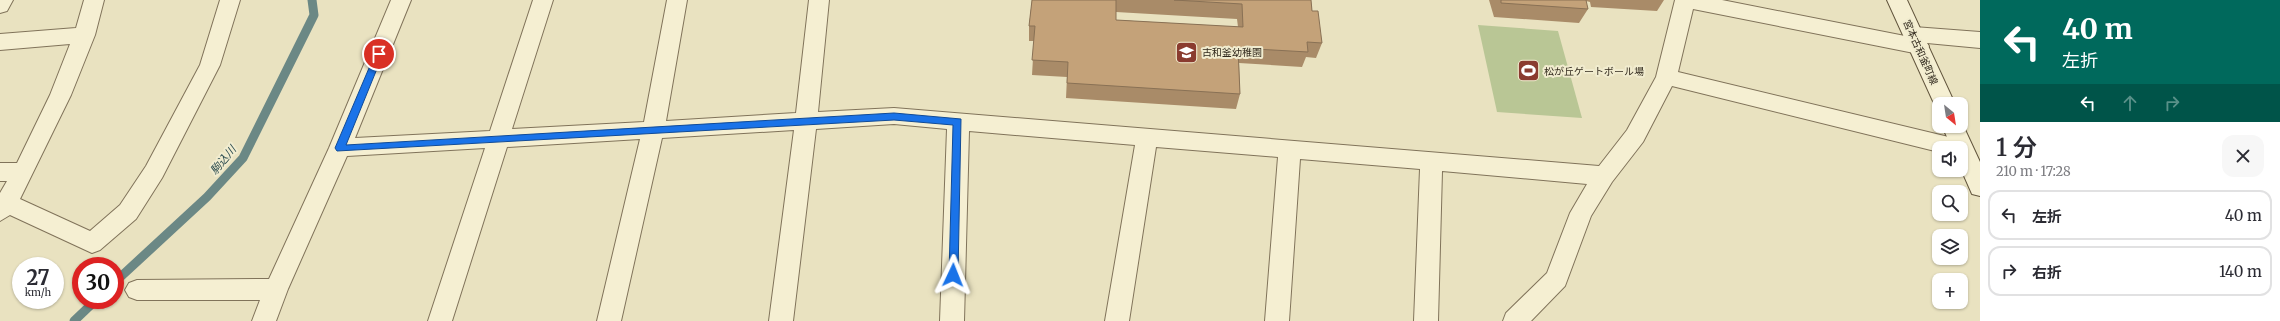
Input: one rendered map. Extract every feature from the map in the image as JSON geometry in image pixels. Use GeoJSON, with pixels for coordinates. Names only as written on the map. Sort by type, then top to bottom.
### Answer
{"type":"FeatureCollection","features":[{"type":"Feature","properties":{"kind":"street"},"geometry":{"type":"LineString","coordinates":[[0,6],[3,0]]}},
{"type":"Feature","properties":{"kind":"street"},"geometry":{"type":"LineString","coordinates":[[94,0],[84,35],[50,121],[24,172],[3,207],[92,243],[128,212],[154,172],[210,65],[230,0]]}},
{"type":"Feature","properties":{"kind":"street"},"geometry":{"type":"LineString","coordinates":[[264,321],[276,289],[340,148],[401,0]]}},
{"type":"Feature","properties":{"kind":"street"},"geometry":{"type":"LineString","coordinates":[[440,321],[496,140],[543,0]]}},
{"type":"Feature","properties":{"kind":"street"},"geometry":{"type":"LineString","coordinates":[[609,321],[653,131],[677,0]]}},
{"type":"Feature","properties":{"kind":"street"},"geometry":{"type":"LineString","coordinates":[[781,321],[806,122],[818,0]]}},
{"type":"Feature","properties":{"kind":"street"},"geometry":{"type":"LineString","coordinates":[[1515,321],[1557,278],[1581,213],[1604,176],[1636,136],[1666,77],[1685,0],[1916,40],[1980,40]]}},
{"type":"Feature","properties":{"kind":"street","name":"宮本古和釜町線"},"geometry":{"type":"LineString","coordinates":[[1897,0],[1941,97]]}},
{"type":"Feature","properties":{"kind":"street"},"geometry":{"type":"LineString","coordinates":[[0,42],[84,35]]}},
{"type":"Feature","properties":{"kind":"street"},"geometry":{"type":"LineString","coordinates":[[1666,77],[1932,142]]}},
{"type":"Feature","properties":{"kind":"street"},"geometry":{"type":"LineString","coordinates":[[340,148],[894,116],[1604,176]]}},
{"type":"Feature","properties":{"kind":"street"},"geometry":{"type":"LineString","coordinates":[[952,321],[958,122]]}},
{"type":"Feature","properties":{"kind":"street"},"geometry":{"type":"LineString","coordinates":[[1117,321],[1147,138]]}},
{"type":"Feature","properties":{"kind":"street"},"geometry":{"type":"LineString","coordinates":[[1278,321],[1290,149]]}},
{"type":"Feature","properties":{"kind":"street"},"geometry":{"type":"LineString","coordinates":[[1426,321],[1431,161]]}},
{"type":"Feature","properties":{"kind":"street"},"geometry":{"type":"LineString","coordinates":[[1968,163],[1980,187]]}},
{"type":"Feature","properties":{"kind":"street"},"geometry":{"type":"LineString","coordinates":[[0,172],[24,172]]}},
{"type":"Feature","properties":{"kind":"street"},"geometry":{"type":"LineString","coordinates":[[137,290],[276,289]]}},
{"type":"Feature","properties":{"kind":"green space","name":"松が丘ゲートボール場"},"geometry":{"type":"Polygon","coordinates":[[[1478,25],[1558,31],[1582,118],[1497,112],[1478,25]]]}},
{"type":"Feature","properties":{"kind":"building"},"geometry":{"type":"Polygon","coordinates":[[[1032,0],[1116,0],[1116,20],[1243,27],[1242,4],[1174,0],[1311,0],[1312,11],[1318,11],[1322,43],[1307,42],[1308,52],[1238,48],[1240,94],[1067,83],[1068,62],[1032,60],[1035,26],[1029,26],[1032,0]]]}},
{"type":"Feature","properties":{"kind":"building"},"geometry":{"type":"Polygon","coordinates":[[[1501,0],[1586,0],[1588,9],[1501,3],[1501,0]]]}},
{"type":"Feature","properties":{"kind":"waterway","name":"駒込川"},"geometry":{"type":"LineString","coordinates":[[124,274],[207,197],[243,158],[314,15],[312,0]]}},
{"type":"Feature","properties":{"kind":"waterway","name":"駒込川"},"geometry":{"type":"LineString","coordinates":[[74,321],[87,309]]}},
{"type":"Feature","properties":{"kind":"place","name":"古和釜幼稚園"},"geometry":{"type":"Point","coordinates":[1186,52]}},
{"type":"Feature","properties":{"kind":"place","name":"松が丘ゲートボール場"},"geometry":{"type":"Point","coordinates":[1529,71]}},
{"type":"Feature","properties":{"kind":"route"},"geometry":{"type":"LineString","coordinates":[[379,54],[340,148],[894,116],[958,122],[953,275]]}}]}
